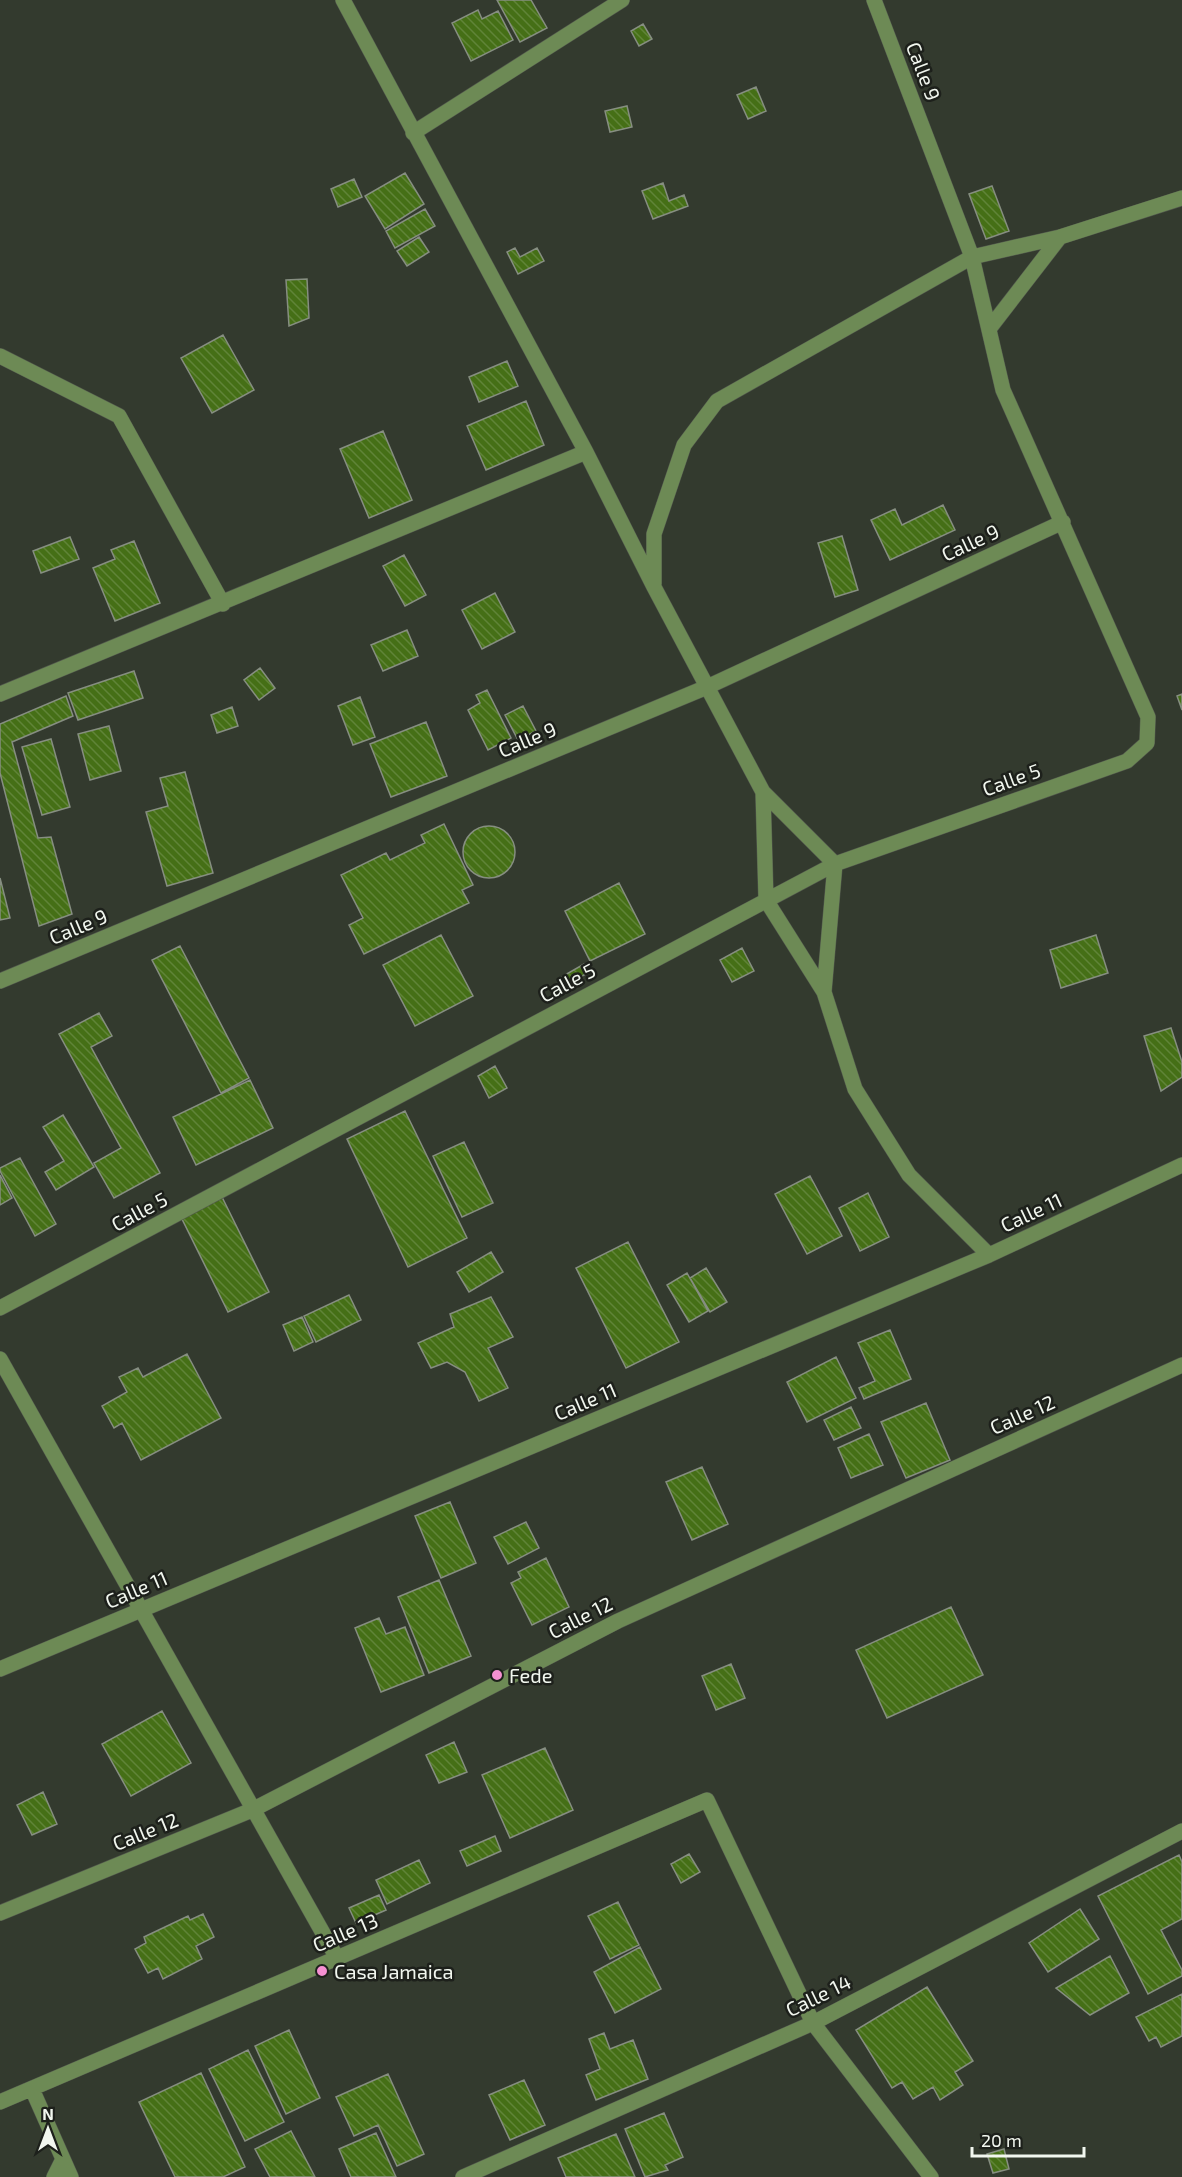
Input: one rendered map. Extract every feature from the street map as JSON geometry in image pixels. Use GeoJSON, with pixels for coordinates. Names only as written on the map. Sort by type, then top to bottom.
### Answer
{"type":"FeatureCollection","features":[{"type":"Feature","properties":{"kind":"street"},"geometry":{"type":"LineString","coordinates":[[343,0],[586,452],[654,587],[763,792],[836,864],[824,992]]}},
{"type":"Feature","properties":{"kind":"street"},"geometry":{"type":"LineString","coordinates":[[413,133],[622,0]]}},
{"type":"Feature","properties":{"kind":"street","name":"Calle 9"},"geometry":{"type":"LineString","coordinates":[[874,0],[972,257],[1003,390],[1148,717]]}},
{"type":"Feature","properties":{"kind":"street"},"geometry":{"type":"LineString","coordinates":[[654,587],[654,534],[684,445],[717,401],[972,257],[1060,237],[1182,198]]}},
{"type":"Feature","properties":{"kind":"street"},"geometry":{"type":"LineString","coordinates":[[989,330],[1060,237]]}},
{"type":"Feature","properties":{"kind":"street"},"geometry":{"type":"LineString","coordinates":[[0,356],[119,416],[223,604]]}},
{"type":"Feature","properties":{"kind":"street"},"geometry":{"type":"LineString","coordinates":[[0,694],[223,604],[586,452]]}},
{"type":"Feature","properties":{"kind":"street","name":"Calle 9"},"geometry":{"type":"LineString","coordinates":[[0,981],[707,687],[1063,522]]}},
{"type":"Feature","properties":{"kind":"street","name":"Calle 5"},"geometry":{"type":"LineString","coordinates":[[0,1308],[836,864],[1127,761],[1147,743],[1148,717]]}},
{"type":"Feature","properties":{"kind":"street"},"geometry":{"type":"LineString","coordinates":[[763,792],[766,900],[824,992],[855,1089],[909,1175],[989,1255]]}},
{"type":"Feature","properties":{"kind":"street","name":"Calle 11"},"geometry":{"type":"LineString","coordinates":[[0,1669],[989,1255],[1182,1165]]}},
{"type":"Feature","properties":{"kind":"street"},"geometry":{"type":"LineString","coordinates":[[0,1359],[337,1958]]}},
{"type":"Feature","properties":{"kind":"street","name":"Calle 12"},"geometry":{"type":"LineString","coordinates":[[0,1913],[252,1810],[618,1621],[1182,1365]]}},
{"type":"Feature","properties":{"kind":"street","name":"Calle 13"},"geometry":{"type":"LineString","coordinates":[[0,2102],[707,1800],[813,2023]]}},
{"type":"Feature","properties":{"kind":"street","name":"Calle 14"},"geometry":{"type":"LineString","coordinates":[[463,2177],[813,2023],[1182,1831]]}},
{"type":"Feature","properties":{"kind":"street"},"geometry":{"type":"LineString","coordinates":[[813,2023],[931,2177]]}},
{"type":"Feature","properties":{"kind":"street"},"geometry":{"type":"LineString","coordinates":[[32,2089],[71,2177]]}},
{"type":"Feature","properties":{"kind":"street"},"geometry":{"type":"LineString","coordinates":[[54,2177],[63,2158]]}},
{"type":"Feature","properties":{"kind":"building"},"geometry":{"type":"Polygon","coordinates":[[[497,0],[531,0],[547,28],[520,42],[497,0]]]}},
{"type":"Feature","properties":{"kind":"building"},"geometry":{"type":"Polygon","coordinates":[[[478,10],[482,19],[498,11],[513,40],[471,61],[452,23],[478,10]]]}},
{"type":"Feature","properties":{"kind":"building"},"geometry":{"type":"Polygon","coordinates":[[[643,24],[652,39],[639,46],[631,31],[643,24]]]}},
{"type":"Feature","properties":{"kind":"building"},"geometry":{"type":"Polygon","coordinates":[[[756,87],[766,111],[748,119],[737,95],[756,87]]]}},
{"type":"Feature","properties":{"kind":"building"},"geometry":{"type":"Polygon","coordinates":[[[627,106],[632,127],[610,132],[605,111],[627,106]]]}},
{"type":"Feature","properties":{"kind":"building"},"geometry":{"type":"Polygon","coordinates":[[[405,173],[424,204],[385,229],[365,196],[405,173]]]}},
{"type":"Feature","properties":{"kind":"building"},"geometry":{"type":"Polygon","coordinates":[[[354,179],[362,197],[338,207],[331,189],[354,179]]]}},
{"type":"Feature","properties":{"kind":"building"},"geometry":{"type":"Polygon","coordinates":[[[663,183],[669,201],[684,195],[688,206],[653,219],[642,191],[663,183]]]}},
{"type":"Feature","properties":{"kind":"building"},"geometry":{"type":"Polygon","coordinates":[[[992,186],[1009,231],[986,239],[969,194],[992,186]]]}},
{"type":"Feature","properties":{"kind":"building"},"geometry":{"type":"Polygon","coordinates":[[[425,209],[435,226],[395,248],[386,231],[425,209]]]}},
{"type":"Feature","properties":{"kind":"building"},"geometry":{"type":"Polygon","coordinates":[[[419,237],[429,252],[407,266],[397,251],[419,237]]]}},
{"type":"Feature","properties":{"kind":"building"},"geometry":{"type":"Polygon","coordinates":[[[515,248],[520,257],[537,248],[544,261],[518,274],[507,252],[515,248]]]}},
{"type":"Feature","properties":{"kind":"building"},"geometry":{"type":"Polygon","coordinates":[[[307,279],[309,318],[289,326],[286,280],[307,279]]]}},
{"type":"Feature","properties":{"kind":"building"},"geometry":{"type":"Polygon","coordinates":[[[223,335],[254,390],[212,413],[181,358],[223,335]]]}},
{"type":"Feature","properties":{"kind":"building"},"geometry":{"type":"Polygon","coordinates":[[[507,361],[518,386],[479,402],[469,377],[507,361]]]}},
{"type":"Feature","properties":{"kind":"building"},"geometry":{"type":"Polygon","coordinates":[[[526,401],[544,445],[486,470],[467,426],[526,401]]]}},
{"type":"Feature","properties":{"kind":"building"},"geometry":{"type":"Polygon","coordinates":[[[383,431],[412,500],[369,518],[340,449],[383,431]]]}},
{"type":"Feature","properties":{"kind":"building"},"geometry":{"type":"Polygon","coordinates":[[[943,505],[955,530],[890,560],[871,520],[895,509],[902,525],[943,505]]]}},
{"type":"Feature","properties":{"kind":"building"},"geometry":{"type":"Polygon","coordinates":[[[842,536],[858,590],[835,597],[818,543],[842,536]]]}},
{"type":"Feature","properties":{"kind":"building"},"geometry":{"type":"Polygon","coordinates":[[[70,537],[79,559],[41,573],[33,551],[70,537]]]}},
{"type":"Feature","properties":{"kind":"building"},"geometry":{"type":"Polygon","coordinates":[[[134,541],[160,603],[115,621],[93,568],[115,559],[111,550],[134,541]]]}},
{"type":"Feature","properties":{"kind":"building"},"geometry":{"type":"Polygon","coordinates":[[[404,555],[426,595],[405,606],[383,566],[404,555]]]}},
{"type":"Feature","properties":{"kind":"building"},"geometry":{"type":"Polygon","coordinates":[[[495,593],[515,632],[482,649],[462,610],[495,593]]]}},
{"type":"Feature","properties":{"kind":"building"},"geometry":{"type":"Polygon","coordinates":[[[407,630],[418,656],[383,671],[371,645],[407,630]]]}},
{"type":"Feature","properties":{"kind":"building"},"geometry":{"type":"Polygon","coordinates":[[[260,668],[275,688],[259,700],[244,680],[260,668]]]}},
{"type":"Feature","properties":{"kind":"building"},"geometry":{"type":"Polygon","coordinates":[[[134,671],[143,698],[78,720],[68,693],[134,671]]]}},
{"type":"Feature","properties":{"kind":"building"},"geometry":{"type":"Polygon","coordinates":[[[487,690],[511,738],[488,750],[468,710],[480,703],[476,695],[487,690]]]}},
{"type":"Feature","properties":{"kind":"building"},"geometry":{"type":"Polygon","coordinates":[[[1182,694],[1182,710],[1177,696],[1182,694]]]}},
{"type":"Feature","properties":{"kind":"building"},"geometry":{"type":"Polygon","coordinates":[[[66,696],[73,716],[12,742],[38,838],[51,837],[72,914],[39,926],[0,773],[0,724],[66,696]]]}},
{"type":"Feature","properties":{"kind":"building"},"geometry":{"type":"Polygon","coordinates":[[[360,697],[375,737],[353,745],[338,706],[360,697]]]}},
{"type":"Feature","properties":{"kind":"building"},"geometry":{"type":"Polygon","coordinates":[[[523,706],[536,731],[518,740],[505,715],[523,706]]]}},
{"type":"Feature","properties":{"kind":"building"},"geometry":{"type":"Polygon","coordinates":[[[232,707],[238,726],[217,733],[211,715],[232,707]]]}},
{"type":"Feature","properties":{"kind":"building"},"geometry":{"type":"Polygon","coordinates":[[[426,722],[447,776],[391,797],[370,744],[426,722]]]}},
{"type":"Feature","properties":{"kind":"building"},"geometry":{"type":"Polygon","coordinates":[[[109,726],[121,771],[90,780],[78,734],[109,726]]]}},
{"type":"Feature","properties":{"kind":"building"},"geometry":{"type":"Polygon","coordinates":[[[51,739],[70,807],[42,815],[22,747],[51,739]]]}},
{"type":"Feature","properties":{"kind":"building"},"geometry":{"type":"Polygon","coordinates":[[[185,772],[213,873],[167,886],[146,812],[168,806],[160,778],[185,772]]]}},
{"type":"Feature","properties":{"kind":"building"},"geometry":{"type":"Polygon","coordinates":[[[444,824],[473,885],[462,890],[469,903],[364,954],[349,925],[363,918],[341,875],[386,853],[390,860],[425,843],[421,835],[444,824]]]}},
{"type":"Feature","properties":{"kind":"building"},"geometry":{"type":"Polygon","coordinates":[[[484,826],[494,826],[508,833],[515,852],[508,871],[494,878],[484,878],[474,874],[467,867],[463,857],[463,847],[467,837],[474,830],[484,826]]]}},
{"type":"Feature","properties":{"kind":"building"},"geometry":{"type":"Polygon","coordinates":[[[0,878],[10,918],[0,920],[0,878]]]}},
{"type":"Feature","properties":{"kind":"building"},"geometry":{"type":"Polygon","coordinates":[[[619,883],[645,934],[590,961],[565,911],[619,883]]]}},
{"type":"Feature","properties":{"kind":"building"},"geometry":{"type":"Polygon","coordinates":[[[441,935],[473,996],[415,1026],[383,965],[441,935]]]}},
{"type":"Feature","properties":{"kind":"building"},"geometry":{"type":"Polygon","coordinates":[[[1096,935],[1108,973],[1061,988],[1050,950],[1096,935]]]}},
{"type":"Feature","properties":{"kind":"building"},"geometry":{"type":"Polygon","coordinates":[[[180,946],[249,1078],[221,1093],[152,960],[180,946]]]}},
{"type":"Feature","properties":{"kind":"building"},"geometry":{"type":"Polygon","coordinates":[[[742,948],[754,971],[732,982],[720,960],[742,948]]]}},
{"type":"Feature","properties":{"kind":"building"},"geometry":{"type":"Polygon","coordinates":[[[584,964],[589,972],[564,987],[558,979],[584,964]]]}},
{"type":"Feature","properties":{"kind":"building"},"geometry":{"type":"Polygon","coordinates":[[[99,1013],[112,1036],[91,1047],[160,1173],[114,1198],[94,1163],[121,1148],[59,1034],[99,1013]]]}},
{"type":"Feature","properties":{"kind":"building"},"geometry":{"type":"Polygon","coordinates":[[[1171,1028],[1182,1062],[1182,1077],[1161,1091],[1144,1036],[1171,1028]]]}},
{"type":"Feature","properties":{"kind":"building"},"geometry":{"type":"Polygon","coordinates":[[[495,1066],[507,1088],[489,1098],[478,1076],[495,1066]]]}},
{"type":"Feature","properties":{"kind":"building"},"geometry":{"type":"Polygon","coordinates":[[[250,1080],[273,1128],[196,1165],[173,1117],[250,1080]]]}},
{"type":"Feature","properties":{"kind":"building"},"geometry":{"type":"Polygon","coordinates":[[[405,1111],[467,1238],[408,1267],[347,1139],[405,1111]]]}},
{"type":"Feature","properties":{"kind":"building"},"geometry":{"type":"Polygon","coordinates":[[[63,1115],[94,1167],[56,1190],[45,1172],[64,1161],[43,1127],[63,1115]]]}},
{"type":"Feature","properties":{"kind":"building"},"geometry":{"type":"Polygon","coordinates":[[[464,1142],[493,1203],[462,1217],[433,1156],[464,1142]]]}},
{"type":"Feature","properties":{"kind":"building"},"geometry":{"type":"Polygon","coordinates":[[[20,1158],[56,1224],[35,1236],[0,1171],[0,1168],[20,1158]]]}},
{"type":"Feature","properties":{"kind":"building"},"geometry":{"type":"Polygon","coordinates":[[[0,1175],[12,1198],[0,1205],[0,1175]]]}},
{"type":"Feature","properties":{"kind":"building"},"geometry":{"type":"Polygon","coordinates":[[[810,1176],[842,1236],[807,1254],[775,1194],[810,1176]]]}},
{"type":"Feature","properties":{"kind":"building"},"geometry":{"type":"Polygon","coordinates":[[[868,1193],[889,1237],[860,1251],[839,1208],[868,1193]]]}},
{"type":"Feature","properties":{"kind":"building"},"geometry":{"type":"Polygon","coordinates":[[[222,1197],[269,1292],[228,1312],[181,1217],[222,1197]]]}},
{"type":"Feature","properties":{"kind":"building"},"geometry":{"type":"Polygon","coordinates":[[[628,1242],[679,1342],[626,1368],[576,1268],[628,1242]]]}},
{"type":"Feature","properties":{"kind":"building"},"geometry":{"type":"Polygon","coordinates":[[[491,1252],[503,1272],[469,1292],[457,1272],[491,1252]]]}},
{"type":"Feature","properties":{"kind":"building"},"geometry":{"type":"Polygon","coordinates":[[[706,1268],[727,1302],[710,1312],[690,1278],[706,1268]]]}},
{"type":"Feature","properties":{"kind":"building"},"geometry":{"type":"Polygon","coordinates":[[[687,1273],[708,1311],[689,1322],[667,1285],[687,1273]]]}},
{"type":"Feature","properties":{"kind":"building"},"geometry":{"type":"Polygon","coordinates":[[[349,1295],[361,1320],[316,1342],[304,1316],[349,1295]]]}},
{"type":"Feature","properties":{"kind":"building"},"geometry":{"type":"Polygon","coordinates":[[[491,1297],[513,1337],[488,1348],[508,1388],[479,1401],[465,1372],[447,1362],[431,1368],[418,1343],[454,1327],[450,1314],[491,1297]]]}},
{"type":"Feature","properties":{"kind":"building"},"geometry":{"type":"Polygon","coordinates":[[[302,1317],[313,1342],[294,1351],[283,1325],[302,1317]]]}},
{"type":"Feature","properties":{"kind":"building"},"geometry":{"type":"Polygon","coordinates":[[[890,1330],[911,1379],[864,1399],[859,1388],[875,1381],[858,1343],[890,1330]]]}},
{"type":"Feature","properties":{"kind":"building"},"geometry":{"type":"Polygon","coordinates":[[[187,1354],[221,1418],[141,1460],[122,1423],[114,1428],[102,1406],[127,1392],[119,1377],[138,1368],[143,1377],[187,1354]]]}},
{"type":"Feature","properties":{"kind":"building"},"geometry":{"type":"Polygon","coordinates":[[[836,1357],[856,1398],[807,1422],[787,1382],[836,1357]]]}},
{"type":"Feature","properties":{"kind":"building"},"geometry":{"type":"Polygon","coordinates":[[[926,1403],[950,1460],[906,1478],[881,1422],[926,1403]]]}},
{"type":"Feature","properties":{"kind":"building"},"geometry":{"type":"Polygon","coordinates":[[[851,1407],[861,1428],[834,1440],[824,1420],[851,1407]]]}},
{"type":"Feature","properties":{"kind":"building"},"geometry":{"type":"Polygon","coordinates":[[[869,1434],[883,1465],[851,1478],[838,1448],[869,1434]]]}},
{"type":"Feature","properties":{"kind":"building"},"geometry":{"type":"Polygon","coordinates":[[[702,1467],[728,1524],[692,1540],[666,1482],[702,1467]]]}},
{"type":"Feature","properties":{"kind":"building"},"geometry":{"type":"Polygon","coordinates":[[[450,1502],[476,1563],[441,1578],[415,1516],[450,1502]]]}},
{"type":"Feature","properties":{"kind":"building"},"geometry":{"type":"Polygon","coordinates":[[[526,1522],[539,1548],[508,1564],[494,1537],[526,1522]]]}},
{"type":"Feature","properties":{"kind":"building"},"geometry":{"type":"Polygon","coordinates":[[[546,1558],[569,1607],[532,1625],[511,1583],[521,1578],[518,1572],[546,1558]]]}},
{"type":"Feature","properties":{"kind":"building"},"geometry":{"type":"Polygon","coordinates":[[[439,1580],[471,1656],[429,1673],[398,1597],[439,1580]]]}},
{"type":"Feature","properties":{"kind":"building"},"geometry":{"type":"Polygon","coordinates":[[[951,1607],[983,1675],[887,1718],[856,1650],[951,1607]]]}},
{"type":"Feature","properties":{"kind":"building"},"geometry":{"type":"Polygon","coordinates":[[[379,1618],[386,1634],[405,1627],[424,1675],[381,1692],[355,1628],[379,1618]]]}},
{"type":"Feature","properties":{"kind":"building"},"geometry":{"type":"Polygon","coordinates":[[[731,1664],[745,1698],[716,1710],[702,1676],[731,1664]]]}},
{"type":"Feature","properties":{"kind":"building"},"geometry":{"type":"Polygon","coordinates":[[[162,1711],[191,1763],[131,1796],[102,1744],[162,1711]]]}},
{"type":"Feature","properties":{"kind":"building"},"geometry":{"type":"Polygon","coordinates":[[[454,1742],[467,1772],[439,1783],[426,1755],[454,1742]]]}},
{"type":"Feature","properties":{"kind":"building"},"geometry":{"type":"Polygon","coordinates":[[[545,1748],[573,1810],[510,1838],[482,1775],[545,1748]]]}},
{"type":"Feature","properties":{"kind":"building"},"geometry":{"type":"Polygon","coordinates":[[[43,1792],[57,1824],[32,1835],[17,1805],[43,1792]]]}},
{"type":"Feature","properties":{"kind":"building"},"geometry":{"type":"Polygon","coordinates":[[[495,1836],[501,1851],[467,1866],[460,1851],[495,1836]]]}},
{"type":"Feature","properties":{"kind":"building"},"geometry":{"type":"Polygon","coordinates":[[[689,1854],[700,1872],[681,1883],[671,1864],[689,1854]]]}},
{"type":"Feature","properties":{"kind":"building"},"geometry":{"type":"Polygon","coordinates":[[[1179,1855],[1182,1862],[1182,1919],[1161,1930],[1182,1970],[1182,1976],[1148,1994],[1098,1896],[1179,1855]]]}},
{"type":"Feature","properties":{"kind":"building"},"geometry":{"type":"Polygon","coordinates":[[[419,1860],[430,1883],[387,1904],[376,1880],[419,1860]]]}},
{"type":"Feature","properties":{"kind":"building"},"geometry":{"type":"Polygon","coordinates":[[[379,1895],[386,1910],[356,1923],[349,1908],[379,1895]]]}},
{"type":"Feature","properties":{"kind":"building"},"geometry":{"type":"Polygon","coordinates":[[[618,1902],[639,1945],[610,1959],[588,1916],[618,1902]]]}},
{"type":"Feature","properties":{"kind":"building"},"geometry":{"type":"Polygon","coordinates":[[[1080,1909],[1099,1939],[1048,1972],[1029,1943],[1080,1909]]]}},
{"type":"Feature","properties":{"kind":"building"},"geometry":{"type":"Polygon","coordinates":[[[203,1914],[214,1937],[196,1946],[202,1959],[163,1979],[158,1968],[148,1973],[135,1949],[146,1943],[144,1937],[188,1916],[190,1920],[203,1914]]]}},
{"type":"Feature","properties":{"kind":"building"},"geometry":{"type":"Polygon","coordinates":[[[640,1947],[661,1989],[615,2013],[594,1972],[640,1947]]]}},
{"type":"Feature","properties":{"kind":"building"},"geometry":{"type":"Polygon","coordinates":[[[1110,1956],[1129,1993],[1090,2015],[1056,1988],[1110,1956]]]}},
{"type":"Feature","properties":{"kind":"building"},"geometry":{"type":"Polygon","coordinates":[[[927,1987],[973,2061],[955,2072],[963,2085],[940,2100],[933,2087],[913,2099],[902,2082],[892,2088],[856,2030],[927,1987]]]}},
{"type":"Feature","properties":{"kind":"building"},"geometry":{"type":"Polygon","coordinates":[[[1182,1994],[1182,2036],[1161,2047],[1156,2037],[1149,2041],[1136,2017],[1182,1994]]]}},
{"type":"Feature","properties":{"kind":"building"},"geometry":{"type":"Polygon","coordinates":[[[289,2030],[320,2098],[286,2114],[255,2046],[289,2030]]]}},
{"type":"Feature","properties":{"kind":"building"},"geometry":{"type":"Polygon","coordinates":[[[604,2033],[610,2049],[633,2040],[648,2079],[596,2100],[586,2075],[600,2069],[589,2039],[604,2033]]]}},
{"type":"Feature","properties":{"kind":"building"},"geometry":{"type":"Polygon","coordinates":[[[248,2050],[284,2122],[245,2141],[209,2069],[248,2050]]]}},
{"type":"Feature","properties":{"kind":"building"},"geometry":{"type":"Polygon","coordinates":[[[201,2073],[245,2167],[223,2177],[175,2177],[139,2102],[201,2073]]]}},
{"type":"Feature","properties":{"kind":"building"},"geometry":{"type":"Polygon","coordinates":[[[388,2074],[424,2154],[397,2166],[378,2125],[354,2136],[336,2097],[388,2074]]]}},
{"type":"Feature","properties":{"kind":"building"},"geometry":{"type":"Polygon","coordinates":[[[524,2080],[545,2125],[510,2140],[489,2095],[524,2080]]]}},
{"type":"Feature","properties":{"kind":"building"},"geometry":{"type":"Polygon","coordinates":[[[664,2113],[683,2157],[665,2165],[668,2170],[645,2177],[625,2129],[664,2113]]]}},
{"type":"Feature","properties":{"kind":"building"},"geometry":{"type":"Polygon","coordinates":[[[291,2131],[315,2177],[270,2177],[255,2149],[291,2131]]]}},
{"type":"Feature","properties":{"kind":"building"},"geometry":{"type":"Polygon","coordinates":[[[376,2133],[396,2177],[351,2177],[339,2149],[376,2133]]]}},
{"type":"Feature","properties":{"kind":"building"},"geometry":{"type":"Polygon","coordinates":[[[616,2134],[635,2177],[566,2177],[558,2158],[616,2134]]]}},
{"type":"Feature","properties":{"kind":"building"},"geometry":{"type":"Polygon","coordinates":[[[1004,2149],[1009,2169],[993,2173],[987,2154],[1004,2149]]]}},
{"type":"Feature","properties":{"kind":"place","name":"Fede"},"geometry":{"type":"Point","coordinates":[497,1675]}},
{"type":"Feature","properties":{"kind":"place","name":"Casa Jamaica"},"geometry":{"type":"Point","coordinates":[322,1971]}}]}
